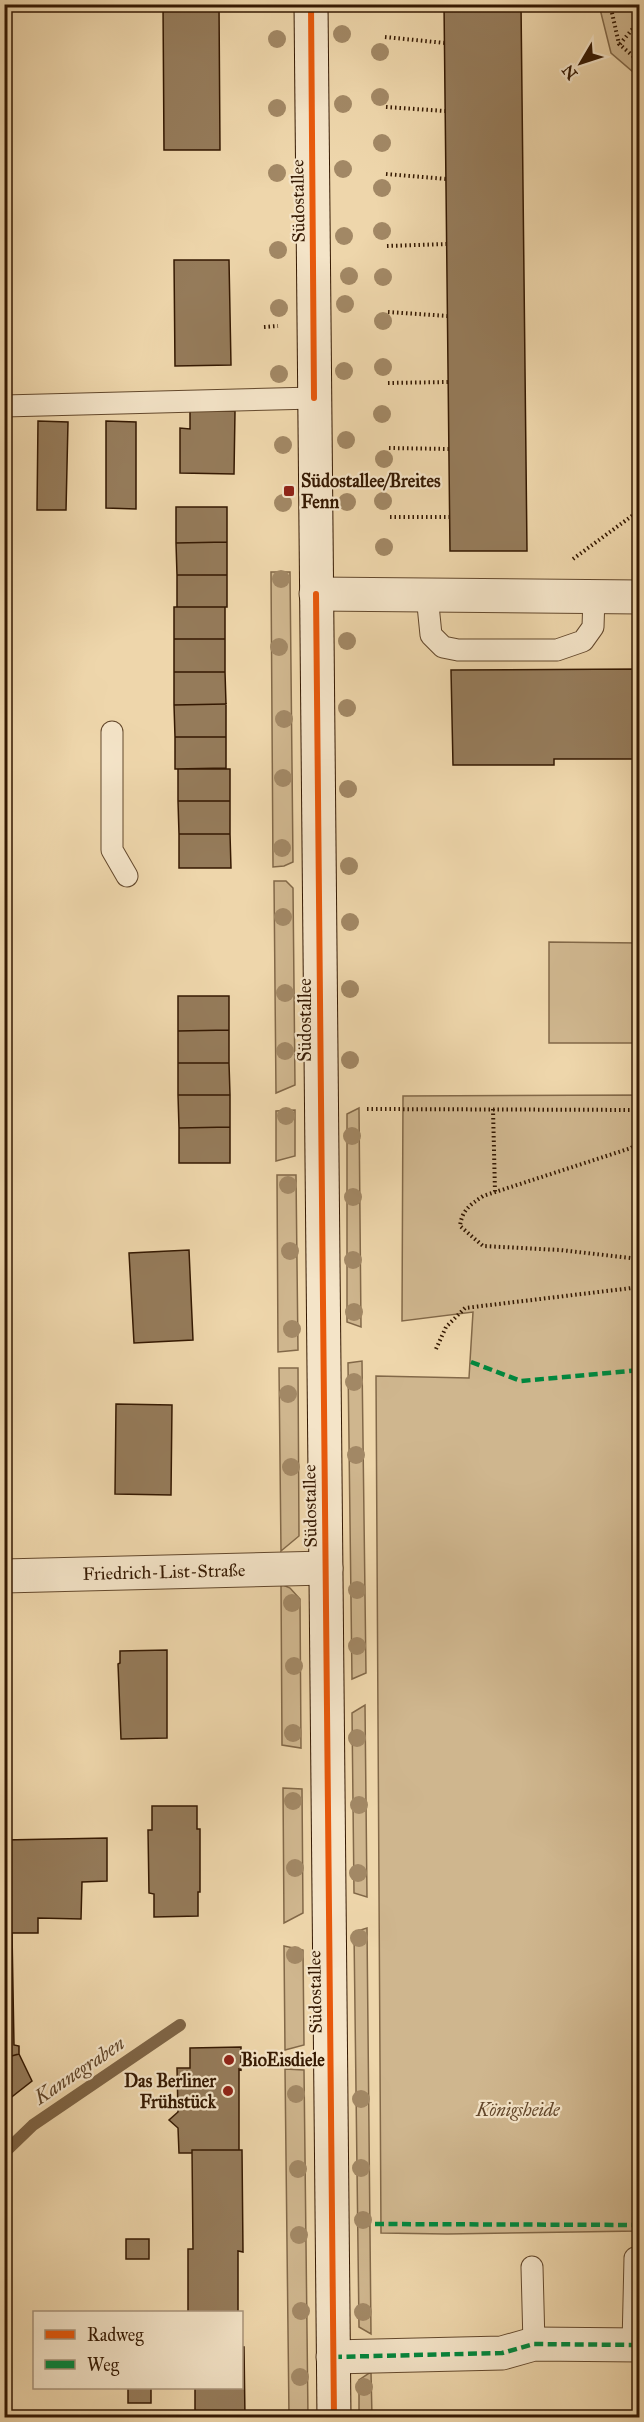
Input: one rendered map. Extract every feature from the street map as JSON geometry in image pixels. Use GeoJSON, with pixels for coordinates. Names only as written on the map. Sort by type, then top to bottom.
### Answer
{"type":"FeatureCollection","features":[{"type":"Feature","properties":{"kind":"street","name":"Südostallee"},"geometry":{"type":"LineString","coordinates":[[311,4],[334,2418]]}},
{"type":"Feature","properties":{"kind":"street"},"geometry":{"type":"LineString","coordinates":[[316,594],[639,597]]}},
{"type":"Feature","properties":{"kind":"street","name":"Friedrich-List-Straße"},"geometry":{"type":"LineString","coordinates":[[4,1576],[326,1568]]}},
{"type":"Feature","properties":{"kind":"street"},"geometry":{"type":"LineString","coordinates":[[333,2357],[502,2353],[534,2344],[636,2345]]}},
{"type":"Feature","properties":{"kind":"lane"},"geometry":{"type":"LineString","coordinates":[[4,406],[314,398]]}},
{"type":"Feature","properties":{"kind":"lane"},"geometry":{"type":"LineString","coordinates":[[427,595],[431,636],[443,647],[458,650],[557,650],[583,640],[593,627],[594,597]]}},
{"type":"Feature","properties":{"kind":"lane"},"geometry":{"type":"LineString","coordinates":[[112,732],[112,850],[128,876]]}},
{"type":"Feature","properties":{"kind":"lane"},"geometry":{"type":"LineString","coordinates":[[635,2258],[636,2345]]}},
{"type":"Feature","properties":{"kind":"lane"},"geometry":{"type":"LineString","coordinates":[[532,2267],[534,2344]]}},
{"type":"Feature","properties":{"kind":"path"},"geometry":{"type":"LineString","coordinates":[[610,4],[619,45],[639,62]]}},
{"type":"Feature","properties":{"kind":"path"},"geometry":{"type":"LineString","coordinates":[[619,45],[639,20]]}},
{"type":"Feature","properties":{"kind":"path"},"geometry":{"type":"LineString","coordinates":[[385,37],[445,43]]}},
{"type":"Feature","properties":{"kind":"path"},"geometry":{"type":"LineString","coordinates":[[386,107],[445,111]]}},
{"type":"Feature","properties":{"kind":"path"},"geometry":{"type":"LineString","coordinates":[[386,174],[446,179]]}},
{"type":"Feature","properties":{"kind":"path"},"geometry":{"type":"LineString","coordinates":[[387,246],[447,244]]}},
{"type":"Feature","properties":{"kind":"path"},"geometry":{"type":"LineString","coordinates":[[388,312],[448,316]]}},
{"type":"Feature","properties":{"kind":"path"},"geometry":{"type":"LineString","coordinates":[[388,383],[448,382]]}},
{"type":"Feature","properties":{"kind":"path"},"geometry":{"type":"LineString","coordinates":[[389,448],[449,449]]}},
{"type":"Feature","properties":{"kind":"path"},"geometry":{"type":"LineString","coordinates":[[567,563],[639,510]]}},
{"type":"Feature","properties":{"kind":"path"},"geometry":{"type":"LineString","coordinates":[[390,517],[450,517]]}},
{"type":"Feature","properties":{"kind":"path"},"geometry":{"type":"LineString","coordinates":[[367,1109],[639,1110]]}},
{"type":"Feature","properties":{"kind":"path"},"geometry":{"type":"LineString","coordinates":[[493,1109],[495,1192]]}},
{"type":"Feature","properties":{"kind":"path"},"geometry":{"type":"LineString","coordinates":[[639,1142],[631,1148],[483,1196],[470,1204],[461,1214],[460,1226],[483,1246],[560,1250],[639,1259]]}},
{"type":"Feature","properties":{"kind":"path"},"geometry":{"type":"LineString","coordinates":[[436,1349],[446,1326],[465,1308],[639,1287]]}},
{"type":"Feature","properties":{"kind":"green space"},"geometry":{"type":"Polygon","coordinates":[[[599,5],[639,5],[639,77],[611,53],[599,5]]]}},
{"type":"Feature","properties":{"kind":"green space"},"geometry":{"type":"Polygon","coordinates":[[[271,572],[290,572],[293,862],[273,867],[271,572]]]}},
{"type":"Feature","properties":{"kind":"green space"},"geometry":{"type":"Polygon","coordinates":[[[274,881],[286,881],[293,888],[295,1085],[276,1093],[274,881]]]}},
{"type":"Feature","properties":{"kind":"green space"},"geometry":{"type":"Polygon","coordinates":[[[549,942],[639,943],[639,1043],[549,1043],[549,942]]]}},
{"type":"Feature","properties":{"kind":"green space","name":"Königsheide"},"geometry":{"type":"Polygon","coordinates":[[[639,1095],[639,2231],[381,2233],[376,1376],[469,1378],[473,1312],[402,1321],[403,1096],[639,1095]]]}},
{"type":"Feature","properties":{"kind":"green space"},"geometry":{"type":"Polygon","coordinates":[[[359,1108],[361,1327],[347,1322],[347,1114],[359,1108]]]}},
{"type":"Feature","properties":{"kind":"green space"},"geometry":{"type":"Polygon","coordinates":[[[295,1110],[295,1156],[276,1161],[276,1111],[295,1110]]]}},
{"type":"Feature","properties":{"kind":"green space"},"geometry":{"type":"Polygon","coordinates":[[[277,1175],[296,1175],[298,1350],[278,1352],[277,1175]]]}},
{"type":"Feature","properties":{"kind":"green space"},"geometry":{"type":"Polygon","coordinates":[[[362,1361],[366,1673],[352,1679],[348,1363],[362,1361]]]}},
{"type":"Feature","properties":{"kind":"green space"},"geometry":{"type":"Polygon","coordinates":[[[279,1368],[298,1368],[299,1536],[281,1551],[279,1368]]]}},
{"type":"Feature","properties":{"kind":"green space"},"geometry":{"type":"Polygon","coordinates":[[[281,1584],[290,1588],[300,1599],[301,1748],[282,1745],[281,1584]]]}},
{"type":"Feature","properties":{"kind":"green space"},"geometry":{"type":"Polygon","coordinates":[[[365,1705],[367,1897],[354,1893],[352,1713],[365,1705]]]}},
{"type":"Feature","properties":{"kind":"green space"},"geometry":{"type":"Polygon","coordinates":[[[283,1788],[302,1789],[303,1913],[284,1923],[283,1788]]]}},
{"type":"Feature","properties":{"kind":"green space"},"geometry":{"type":"Polygon","coordinates":[[[367,1928],[371,2334],[359,2327],[354,1932],[367,1928]]]}},
{"type":"Feature","properties":{"kind":"green space"},"geometry":{"type":"Polygon","coordinates":[[[284,1946],[303,1950],[304,2045],[285,2050],[284,1946]]]}},
{"type":"Feature","properties":{"kind":"green space"},"geometry":{"type":"Polygon","coordinates":[[[285,2069],[304,2070],[308,2417],[289,2417],[285,2069]]]}},
{"type":"Feature","properties":{"kind":"green space"},"geometry":{"type":"Polygon","coordinates":[[[371,2372],[372,2417],[359,2417],[359,2380],[371,2372]]]}},
{"type":"Feature","properties":{"kind":"building"},"geometry":{"type":"Polygon","coordinates":[[[163,4],[219,4],[220,150],[164,150],[163,4]]]}},
{"type":"Feature","properties":{"kind":"building"},"geometry":{"type":"Polygon","coordinates":[[[444,4],[521,4],[527,551],[450,551],[444,4]]]}},
{"type":"Feature","properties":{"kind":"building"},"geometry":{"type":"Polygon","coordinates":[[[174,260],[229,260],[231,365],[175,366],[174,260]]]}},
{"type":"Feature","properties":{"kind":"building"},"geometry":{"type":"Polygon","coordinates":[[[190,411],[235,411],[234,474],[180,473],[180,428],[190,429],[190,411]]]}},
{"type":"Feature","properties":{"kind":"building"},"geometry":{"type":"Polygon","coordinates":[[[38,421],[68,422],[66,510],[37,510],[38,421]]]}},
{"type":"Feature","properties":{"kind":"building"},"geometry":{"type":"Polygon","coordinates":[[[106,421],[136,422],[136,509],[106,508],[106,421]]]}},
{"type":"Feature","properties":{"kind":"building"},"geometry":{"type":"Polygon","coordinates":[[[176,507],[227,507],[227,542],[176,543],[176,507]]]}},
{"type":"Feature","properties":{"kind":"building"},"geometry":{"type":"Polygon","coordinates":[[[227,542],[227,575],[177,575],[176,543],[227,542]]]}},
{"type":"Feature","properties":{"kind":"building"},"geometry":{"type":"Polygon","coordinates":[[[177,575],[227,575],[227,607],[177,607],[177,575]]]}},
{"type":"Feature","properties":{"kind":"building"},"geometry":{"type":"Polygon","coordinates":[[[174,607],[225,607],[225,639],[174,639],[174,607]]]}},
{"type":"Feature","properties":{"kind":"building"},"geometry":{"type":"Polygon","coordinates":[[[174,639],[225,639],[225,672],[174,672],[174,639]]]}},
{"type":"Feature","properties":{"kind":"building"},"geometry":{"type":"Polygon","coordinates":[[[640,669],[640,759],[554,759],[554,765],[453,765],[451,670],[640,669]]]}},
{"type":"Feature","properties":{"kind":"building"},"geometry":{"type":"Polygon","coordinates":[[[174,672],[225,672],[226,704],[174,705],[174,672]]]}},
{"type":"Feature","properties":{"kind":"building"},"geometry":{"type":"Polygon","coordinates":[[[226,704],[226,737],[175,737],[174,705],[226,704]]]}},
{"type":"Feature","properties":{"kind":"building"},"geometry":{"type":"Polygon","coordinates":[[[175,737],[226,737],[226,768],[175,769],[175,737]]]}},
{"type":"Feature","properties":{"kind":"building"},"geometry":{"type":"Polygon","coordinates":[[[178,769],[230,769],[230,801],[178,801],[178,769]]]}},
{"type":"Feature","properties":{"kind":"building"},"geometry":{"type":"Polygon","coordinates":[[[178,801],[230,801],[230,834],[179,834],[178,801]]]}},
{"type":"Feature","properties":{"kind":"building"},"geometry":{"type":"Polygon","coordinates":[[[179,834],[230,834],[231,868],[179,868],[179,834]]]}},
{"type":"Feature","properties":{"kind":"building"},"geometry":{"type":"Polygon","coordinates":[[[178,996],[229,996],[229,1030],[178,1031],[178,996]]]}},
{"type":"Feature","properties":{"kind":"building"},"geometry":{"type":"Polygon","coordinates":[[[229,1030],[229,1063],[178,1063],[178,1031],[229,1030]]]}},
{"type":"Feature","properties":{"kind":"building"},"geometry":{"type":"Polygon","coordinates":[[[178,1063],[229,1063],[230,1095],[178,1095],[178,1063]]]}},
{"type":"Feature","properties":{"kind":"building"},"geometry":{"type":"Polygon","coordinates":[[[178,1095],[230,1095],[230,1127],[179,1128],[178,1095]]]}},
{"type":"Feature","properties":{"kind":"building"},"geometry":{"type":"Polygon","coordinates":[[[230,1127],[230,1163],[179,1163],[179,1128],[230,1127]]]}},
{"type":"Feature","properties":{"kind":"building"},"geometry":{"type":"Polygon","coordinates":[[[189,1250],[193,1340],[134,1343],[129,1253],[189,1250]]]}},
{"type":"Feature","properties":{"kind":"building"},"geometry":{"type":"Polygon","coordinates":[[[116,1404],[172,1405],[171,1495],[115,1494],[116,1404]]]}},
{"type":"Feature","properties":{"kind":"building"},"geometry":{"type":"Polygon","coordinates":[[[167,1650],[167,1738],[121,1739],[118,1664],[120,1663],[120,1651],[167,1650]]]}},
{"type":"Feature","properties":{"kind":"building"},"geometry":{"type":"Polygon","coordinates":[[[152,1806],[197,1806],[197,1829],[200,1829],[198,1916],[154,1917],[154,1894],[149,1893],[148,1830],[152,1830],[152,1806]]]}},
{"type":"Feature","properties":{"kind":"building"},"geometry":{"type":"Polygon","coordinates":[[[107,1838],[107,1881],[82,1882],[81,1919],[38,1918],[38,1933],[4,1933],[4,1840],[107,1838]]]}},
{"type":"Feature","properties":{"kind":"building"},"geometry":{"type":"Polygon","coordinates":[[[4,1933],[12,1933],[14,2045],[19,2046],[19,2054],[4,2058],[4,1933]]]}},
{"type":"Feature","properties":{"kind":"building"},"geometry":{"type":"Polygon","coordinates":[[[241,2047],[239,2150],[192,2150],[192,2153],[179,2153],[178,2128],[169,2120],[178,2112],[177,2068],[190,2068],[190,2048],[241,2047]]]}},
{"type":"Feature","properties":{"kind":"building"},"geometry":{"type":"Polygon","coordinates":[[[19,2054],[32,2081],[4,2103],[4,2058],[19,2054]]]}},
{"type":"Feature","properties":{"kind":"building"},"geometry":{"type":"Polygon","coordinates":[[[192,2150],[242,2150],[243,2252],[238,2251],[238,2311],[188,2311],[188,2249],[193,2249],[192,2150]]]}},
{"type":"Feature","properties":{"kind":"building"},"geometry":{"type":"Polygon","coordinates":[[[126,2239],[149,2239],[149,2259],[126,2259],[126,2239]]]}},
{"type":"Feature","properties":{"kind":"building"},"geometry":{"type":"Polygon","coordinates":[[[244,2347],[245,2418],[195,2418],[195,2389],[243,2389],[244,2347]]]}},
{"type":"Feature","properties":{"kind":"building"},"geometry":{"type":"Polygon","coordinates":[[[128,2389],[151,2389],[151,2403],[128,2403],[128,2389]]]}},
{"type":"Feature","properties":{"kind":"waterway","name":"Kannegraben"},"geometry":{"type":"LineString","coordinates":[[4,2153],[33,2125],[180,2025]]}},
{"type":"Feature","properties":{"kind":"marked path"},"geometry":{"type":"LineString","coordinates":[[471,1362],[521,1381],[640,1370]]}},
{"type":"Feature","properties":{"kind":"marked path"},"geometry":{"type":"LineString","coordinates":[[375,2224],[640,2225]]}},
{"type":"Feature","properties":{"kind":"marked path"},"geometry":{"type":"LineString","coordinates":[[333,2357],[502,2353],[534,2344],[640,2345]]}},
{"type":"Feature","properties":{"kind":"cycle path"},"geometry":{"type":"LineString","coordinates":[[311,4],[314,398]]}},
{"type":"Feature","properties":{"kind":"cycle path"},"geometry":{"type":"LineString","coordinates":[[316,594],[334,2418]]}},
{"type":"Feature","properties":{"kind":"place","name":"Südostallee/Breites Fenn"},"geometry":{"type":"Point","coordinates":[289,491]}},
{"type":"Feature","properties":{"kind":"place","name":"BioEisdiele"},"geometry":{"type":"Point","coordinates":[229,2060]}},
{"type":"Feature","properties":{"kind":"place","name":"Das Berliner Frühstück"},"geometry":{"type":"Point","coordinates":[228,2091]}}]}
